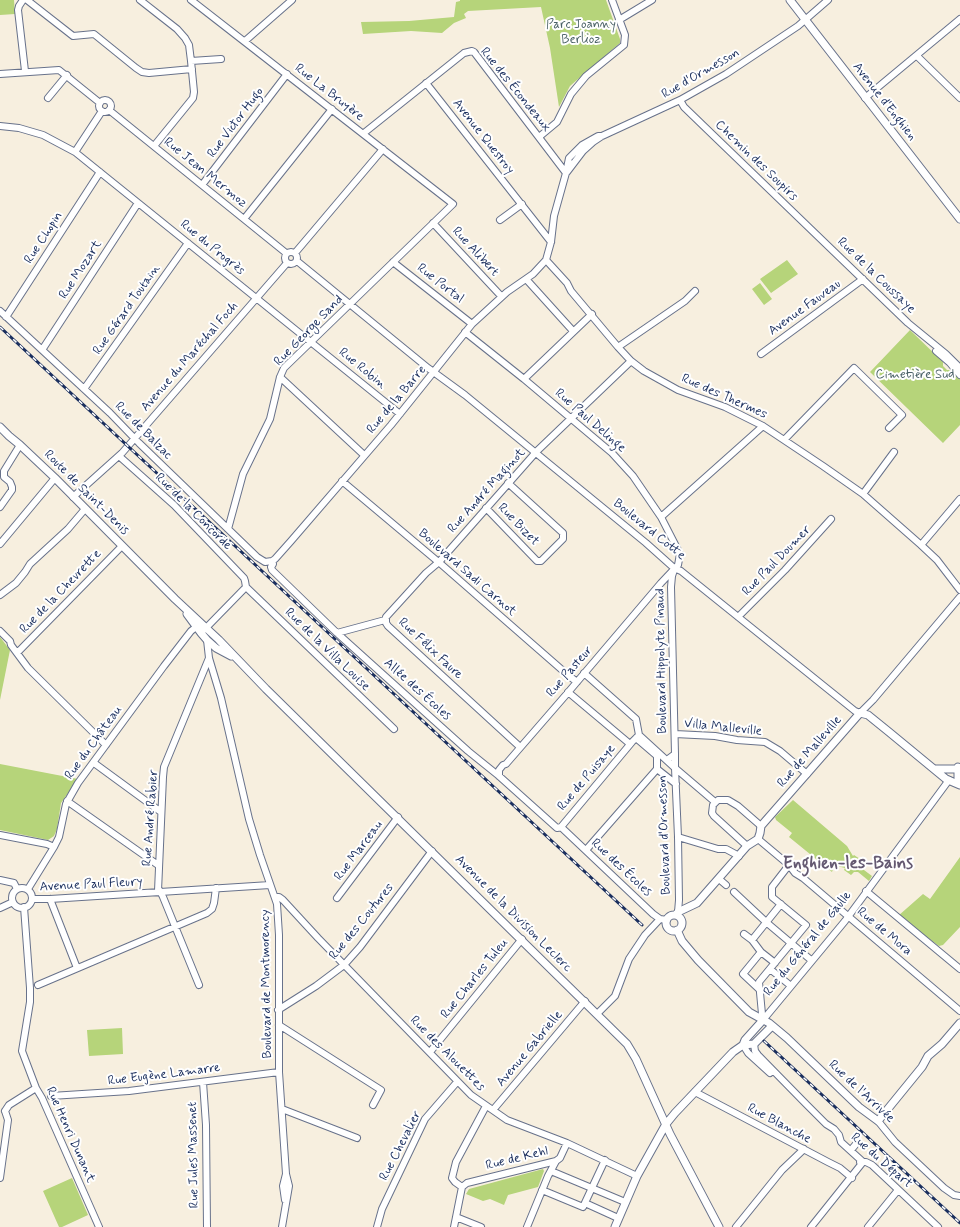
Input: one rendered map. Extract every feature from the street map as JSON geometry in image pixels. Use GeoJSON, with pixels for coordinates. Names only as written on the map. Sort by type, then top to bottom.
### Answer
{"type":"FeatureCollection","features":[{"type":"Feature","properties":{"kind":"main road","name":"Avenue d'Enghien"},"geometry":{"type":"LineString","coordinates":[[790,0],[960,219]]}},
{"type":"Feature","properties":{"kind":"main road","name":"Route de Saint-Denis"},"geometry":{"type":"LineString","coordinates":[[0,422],[10,434],[134,558]]}},
{"type":"Feature","properties":{"kind":"main road","name":"Route de Saint-Denis"},"geometry":{"type":"LineString","coordinates":[[0,427],[10,434]]}},
{"type":"Feature","properties":{"kind":"main road","name":"Avenue de la Division Leclerc"},"geometry":{"type":"LineString","coordinates":[[134,558],[201,626],[218,640],[621,1037],[631,1050],[666,1124],[719,1227]]}},
{"type":"Feature","properties":{"kind":"main road","name":"Avenue de la Division Leclerc"},"geometry":{"type":"LineString","coordinates":[[201,626],[201,633],[216,650],[236,658]]}},
{"type":"Feature","properties":{"kind":"main road","name":"Boulevard Cotte"},"geometry":{"type":"LineString","coordinates":[[860,713],[868,715],[947,776],[949,780]]}},
{"type":"Feature","properties":{"kind":"main road","name":"Rue de Malleville"},"geometry":{"type":"LineString","coordinates":[[758,839],[761,826],[860,713]]}},
{"type":"Feature","properties":{"kind":"main road"},"geometry":{"type":"LineString","coordinates":[[936,769],[958,766]]}},
{"type":"Feature","properties":{"kind":"main road"},"geometry":{"type":"LineString","coordinates":[[949,780],[958,766]]}},
{"type":"Feature","properties":{"kind":"main road"},"geometry":{"type":"LineString","coordinates":[[958,766],[958,778],[960,782]]}},
{"type":"Feature","properties":{"kind":"main road"},"geometry":{"type":"LineString","coordinates":[[949,780],[960,786]]}},
{"type":"Feature","properties":{"kind":"main road"},"geometry":{"type":"LineString","coordinates":[[949,780],[953,786],[960,791]]}},
{"type":"Feature","properties":{"kind":"main road"},"geometry":{"type":"LineString","coordinates":[[677,930],[672,930],[669,928],[663,920],[697,903],[747,846],[758,839]]}},
{"type":"Feature","properties":{"kind":"main road"},"geometry":{"type":"LineString","coordinates":[[677,913],[682,922],[677,930]]}},
{"type":"Feature","properties":{"kind":"main road"},"geometry":{"type":"LineString","coordinates":[[677,930],[682,941],[698,960],[749,1012],[756,1028]]}},
{"type":"Feature","properties":{"kind":"main road"},"geometry":{"type":"LineString","coordinates":[[749,1012],[763,1017]]}},
{"type":"Feature","properties":{"kind":"main road","name":"Rue de l'Arrivée"},"geometry":{"type":"LineString","coordinates":[[763,1017],[788,1038],[859,1107],[878,1121]]}},
{"type":"Feature","properties":{"kind":"main road","name":"Rue du Général de Gaulle"},"geometry":{"type":"LineString","coordinates":[[617,1224],[637,1176],[666,1124],[733,1052],[744,1047],[745,1040],[756,1028],[763,1017]]}},
{"type":"Feature","properties":{"kind":"main road"},"geometry":{"type":"LineString","coordinates":[[878,1121],[922,1067],[928,1056],[942,1044],[960,1023]]}},
{"type":"Feature","properties":{"kind":"main road"},"geometry":{"type":"LineString","coordinates":[[744,1047],[754,1044],[772,1026]]}},
{"type":"Feature","properties":{"kind":"street"},"geometry":{"type":"LineString","coordinates":[[23,0],[18,6],[18,10],[25,71]]}},
{"type":"Feature","properties":{"kind":"street"},"geometry":{"type":"LineString","coordinates":[[26,0],[73,36],[94,34],[142,72],[149,73],[192,69]]}},
{"type":"Feature","properties":{"kind":"street"},"geometry":{"type":"LineString","coordinates":[[140,0],[177,29],[187,40],[192,69],[194,92],[193,98],[154,146]]}},
{"type":"Feature","properties":{"kind":"street","name":"Rue La Bruyère"},"geometry":{"type":"LineString","coordinates":[[191,0],[453,204]]}},
{"type":"Feature","properties":{"kind":"street"},"geometry":{"type":"LineString","coordinates":[[245,41],[292,0]]}},
{"type":"Feature","properties":{"kind":"street"},"geometry":{"type":"LineString","coordinates":[[539,137],[557,122],[571,94],[586,76],[624,45],[625,35],[612,0]]}},
{"type":"Feature","properties":{"kind":"street"},"geometry":{"type":"LineString","coordinates":[[620,20],[652,0]]}},
{"type":"Feature","properties":{"kind":"street","name":"Rue d'Ormesson"},"geometry":{"type":"LineString","coordinates":[[546,260],[551,242],[554,216],[569,158],[575,150],[598,136],[602,136],[680,100],[731,71],[798,26],[828,0]]}},
{"type":"Feature","properties":{"kind":"street"},"geometry":{"type":"LineString","coordinates":[[865,98],[960,19]]}},
{"type":"Feature","properties":{"kind":"street","name":"Rue des Écondeaux"},"geometry":{"type":"LineString","coordinates":[[364,134],[426,83],[464,53],[469,51],[474,52],[566,173]]}},
{"type":"Feature","properties":{"kind":"street"},"geometry":{"type":"LineString","coordinates":[[917,56],[960,98]]}},
{"type":"Feature","properties":{"kind":"street"},"geometry":{"type":"LineString","coordinates":[[191,61],[221,59]]}},
{"type":"Feature","properties":{"kind":"street"},"geometry":{"type":"LineString","coordinates":[[0,74],[25,71],[59,70],[100,102]]}},
{"type":"Feature","properties":{"kind":"street","name":"Rue Victor Hugo"},"geometry":{"type":"LineString","coordinates":[[202,185],[287,74]]}},
{"type":"Feature","properties":{"kind":"street"},"geometry":{"type":"LineString","coordinates":[[48,98],[67,75]]}},
{"type":"Feature","properties":{"kind":"street","name":"Avenue Questroy"},"geometry":{"type":"LineString","coordinates":[[426,83],[551,242]]}},
{"type":"Feature","properties":{"kind":"street"},"geometry":{"type":"LineString","coordinates":[[100,102],[104,100],[109,101],[111,106],[107,112],[102,111]]}},
{"type":"Feature","properties":{"kind":"street","name":"Chemin des Soupirs"},"geometry":{"type":"LineString","coordinates":[[680,100],[684,107],[819,236]]}},
{"type":"Feature","properties":{"kind":"street"},"geometry":{"type":"LineString","coordinates":[[100,102],[99,107],[102,111]]}},
{"type":"Feature","properties":{"kind":"street"},"geometry":{"type":"LineString","coordinates":[[244,219],[332,109]]}},
{"type":"Feature","properties":{"kind":"street","name":"Rue Jean Mermoz"},"geometry":{"type":"LineString","coordinates":[[109,110],[286,253]]}},
{"type":"Feature","properties":{"kind":"street"},"geometry":{"type":"LineString","coordinates":[[75,152],[102,111]]}},
{"type":"Feature","properties":{"kind":"street","name":"Rue du Progrès"},"geometry":{"type":"LineString","coordinates":[[0,126],[19,128],[43,135],[75,152],[311,342]]}},
{"type":"Feature","properties":{"kind":"street"},"geometry":{"type":"LineString","coordinates":[[295,253],[383,149]]}},
{"type":"Feature","properties":{"kind":"street","name":"Rue Chopin"},"geometry":{"type":"LineString","coordinates":[[6,317],[100,172]]}},
{"type":"Feature","properties":{"kind":"street","name":"Rue Mozart"},"geometry":{"type":"LineString","coordinates":[[42,350],[138,203]]}},
{"type":"Feature","properties":{"kind":"street","name":"Rue George Sand"},"geometry":{"type":"LineString","coordinates":[[228,529],[243,474],[270,419],[280,377],[284,368],[453,204]]}},
{"type":"Feature","properties":{"kind":"street"},"geometry":{"type":"LineString","coordinates":[[500,220],[522,204]]}},
{"type":"Feature","properties":{"kind":"street","name":"Rue Alibert"},"geometry":{"type":"LineString","coordinates":[[433,223],[501,296]]}},
{"type":"Feature","properties":{"kind":"street","name":"Rue de la Coussaye"},"geometry":{"type":"LineString","coordinates":[[819,236],[908,323],[951,358],[960,368]]}},
{"type":"Feature","properties":{"kind":"street","name":"Rue Gérard Toutain"},"geometry":{"type":"LineString","coordinates":[[84,390],[188,244]]}},
{"type":"Feature","properties":{"kind":"street"},"geometry":{"type":"LineString","coordinates":[[295,253],[292,251],[286,253],[285,258],[287,263],[292,264],[297,261]]}},
{"type":"Feature","properties":{"kind":"street"},"geometry":{"type":"LineString","coordinates":[[295,253],[297,256],[297,261],[350,304]]}},
{"type":"Feature","properties":{"kind":"street","name":"Rue de la Barre"},"geometry":{"type":"LineString","coordinates":[[272,561],[279,555],[400,414],[472,324],[501,296],[526,279],[546,260]]}},
{"type":"Feature","properties":{"kind":"street","name":"Rue des Thermes"},"geometry":{"type":"LineString","coordinates":[[546,260],[567,283],[571,291],[592,314],[618,348],[631,361],[678,390],[725,407],[785,439],[863,494],[937,560],[960,590]]}},
{"type":"Feature","properties":{"kind":"street","name":"Rue Portal"},"geometry":{"type":"LineString","coordinates":[[393,262],[472,324]]}},
{"type":"Feature","properties":{"kind":"street","name":"Avenue du Maréchal Foch"},"geometry":{"type":"LineString","coordinates":[[73,497],[119,456],[287,263]]}},
{"type":"Feature","properties":{"kind":"street"},"geometry":{"type":"LineString","coordinates":[[526,279],[573,331]]}},
{"type":"Feature","properties":{"kind":"street","name":"Avenue Fauveau"},"geometry":{"type":"LineString","coordinates":[[761,354],[863,279]]}},
{"type":"Feature","properties":{"kind":"street"},"geometry":{"type":"LineString","coordinates":[[618,348],[684,301],[695,291]]}},
{"type":"Feature","properties":{"kind":"street","name":"Boulevard Cotte"},"geometry":{"type":"LineString","coordinates":[[350,304],[434,372],[465,395],[646,543],[674,568],[681,571],[855,711],[860,713]]}},
{"type":"Feature","properties":{"kind":"street","name":"Rue de Balzac"},"geometry":{"type":"LineString","coordinates":[[0,311],[135,438],[228,529],[262,560],[268,562],[272,561]]}},
{"type":"Feature","properties":{"kind":"street"},"geometry":{"type":"LineString","coordinates":[[524,379],[592,314]]}},
{"type":"Feature","properties":{"kind":"street","name":"Rue Paul Delinge"},"geometry":{"type":"LineString","coordinates":[[465,332],[524,379],[612,453],[633,476],[661,517],[680,554],[680,561],[674,568]]}},
{"type":"Feature","properties":{"kind":"street","name":"Rue de la Coussaye"},"geometry":{"type":"LineString","coordinates":[[919,332],[932,348],[950,363],[960,375]]}},
{"type":"Feature","properties":{"kind":"street","name":"Rue Robin"},"geometry":{"type":"LineString","coordinates":[[311,342],[400,414]]}},
{"type":"Feature","properties":{"kind":"street","name":"Rue André Maginot"},"geometry":{"type":"LineString","coordinates":[[439,562],[536,453],[631,361]]}},
{"type":"Feature","properties":{"kind":"street"},"geometry":{"type":"LineString","coordinates":[[785,439],[854,368],[902,414],[889,428]]}},
{"type":"Feature","properties":{"kind":"street"},"geometry":{"type":"LineString","coordinates":[[280,377],[364,455]]}},
{"type":"Feature","properties":{"kind":"street"},"geometry":{"type":"LineString","coordinates":[[661,517],[763,426]]}},
{"type":"Feature","properties":{"kind":"street"},"geometry":{"type":"LineString","coordinates":[[0,507],[12,490],[10,482],[4,477],[4,471],[20,444]]}},
{"type":"Feature","properties":{"kind":"street"},"geometry":{"type":"LineString","coordinates":[[863,494],[894,452]]}},
{"type":"Feature","properties":{"kind":"street","name":"Rue de la Concorde"},"geometry":{"type":"LineString","coordinates":[[119,456],[174,505],[244,578],[246,587]]}},
{"type":"Feature","properties":{"kind":"street"},"geometry":{"type":"LineString","coordinates":[[0,544],[55,478]]}},
{"type":"Feature","properties":{"kind":"street","name":"Boulevard Sadi Carnot"},"geometry":{"type":"LineString","coordinates":[[342,481],[439,562],[577,682]]}},
{"type":"Feature","properties":{"kind":"street","name":"Rue Bizet"},"geometry":{"type":"LineString","coordinates":[[486,508],[537,561],[541,561],[563,539],[563,533],[508,483]]}},
{"type":"Feature","properties":{"kind":"street"},"geometry":{"type":"LineString","coordinates":[[921,545],[960,499]]}},
{"type":"Feature","properties":{"kind":"street"},"geometry":{"type":"LineString","coordinates":[[0,595],[16,583],[30,564],[68,529],[85,509]]}},
{"type":"Feature","properties":{"kind":"street","name":"Rue Paul Doumer"},"geometry":{"type":"LineString","coordinates":[[738,617],[832,519]]}},
{"type":"Feature","properties":{"kind":"street","name":"Rue de la Chevrette"},"geometry":{"type":"LineString","coordinates":[[17,653],[122,546]]}},
{"type":"Feature","properties":{"kind":"street","name":"Allée des Écoles"},"geometry":{"type":"LineString","coordinates":[[272,561],[272,570],[337,633],[468,751],[499,776],[557,828],[561,827]]}},
{"type":"Feature","properties":{"kind":"street","name":"Rue Félix Faure"},"geometry":{"type":"LineString","coordinates":[[439,562],[426,573],[388,614],[385,620],[388,626],[520,747]]}},
{"type":"Feature","properties":{"kind":"street","name":"Rue Pasteur"},"geometry":{"type":"LineString","coordinates":[[499,776],[499,770],[577,682],[674,568]]}},
{"type":"Feature","properties":{"kind":"street","name":"Boulevard Hippolyte Pinaud"},"geometry":{"type":"LineString","coordinates":[[674,568],[671,587],[675,768]]}},
{"type":"Feature","properties":{"kind":"street"},"geometry":{"type":"LineString","coordinates":[[661,583],[671,587]]}},
{"type":"Feature","properties":{"kind":"street"},"geometry":{"type":"LineString","coordinates":[[201,626],[246,587]]}},
{"type":"Feature","properties":{"kind":"street","name":"Rue de la Villa Louise"},"geometry":{"type":"LineString","coordinates":[[246,587],[394,729]]}},
{"type":"Feature","properties":{"kind":"street","name":"Rue de Malleville"},"geometry":{"type":"LineString","coordinates":[[860,713],[960,597]]}},
{"type":"Feature","properties":{"kind":"street"},"geometry":{"type":"LineString","coordinates":[[337,633],[385,620]]}},
{"type":"Feature","properties":{"kind":"street","name":"Rue du Château"},"geometry":{"type":"LineString","coordinates":[[28,889],[59,837],[67,801],[78,783],[186,637],[201,626]]}},
{"type":"Feature","properties":{"kind":"street"},"geometry":{"type":"LineString","coordinates":[[0,631],[10,641],[33,674],[106,745]]}},
{"type":"Feature","properties":{"kind":"street","name":"Boulevard de Montmorency"},"geometry":{"type":"LineString","coordinates":[[207,640],[210,660],[221,698],[251,825],[278,909],[279,1072],[286,1174],[289,1186],[287,1198],[285,1200],[282,1227]]}},
{"type":"Feature","properties":{"kind":"street","name":"Rue André Rabier"},"geometry":{"type":"LineString","coordinates":[[159,892],[158,865],[164,767],[210,660],[216,650],[218,640]]}},
{"type":"Feature","properties":{"kind":"street"},"geometry":{"type":"LineString","coordinates":[[584,673],[636,719],[638,736]]}},
{"type":"Feature","properties":{"kind":"street"},"geometry":{"type":"LineString","coordinates":[[568,692],[630,744]]}},
{"type":"Feature","properties":{"kind":"street","name":"Villa Malleville"},"geometry":{"type":"LineString","coordinates":[[675,734],[715,736],[737,740],[766,742],[780,751],[807,774]]}},
{"type":"Feature","properties":{"kind":"street","name":"Rue de Puisaye"},"geometry":{"type":"LineString","coordinates":[[561,827],[638,736]]}},
{"type":"Feature","properties":{"kind":"street","name":"Boulevard d'Ormesson"},"geometry":{"type":"LineString","coordinates":[[638,736],[658,755],[667,760],[675,768],[679,902],[677,913]]}},
{"type":"Feature","properties":{"kind":"street"},"geometry":{"type":"LineString","coordinates":[[586,850],[659,771],[667,760],[675,754]]}},
{"type":"Feature","properties":{"kind":"street"},"geometry":{"type":"LineString","coordinates":[[658,755],[659,771]]}},
{"type":"Feature","properties":{"kind":"street"},"geometry":{"type":"LineString","coordinates":[[94,763],[161,812]]}},
{"type":"Feature","properties":{"kind":"street"},"geometry":{"type":"LineString","coordinates":[[675,768],[715,802]]}},
{"type":"Feature","properties":{"kind":"street"},"geometry":{"type":"LineString","coordinates":[[659,771],[676,782],[686,776]]}},
{"type":"Feature","properties":{"kind":"street","name":"Rue du Général de Gaulle"},"geometry":{"type":"LineString","coordinates":[[763,1017],[791,986],[848,916],[949,780]]}},
{"type":"Feature","properties":{"kind":"street"},"geometry":{"type":"LineString","coordinates":[[747,846],[714,816],[712,813],[712,808],[715,802],[721,799],[728,800],[738,806],[761,826]]}},
{"type":"Feature","properties":{"kind":"street"},"geometry":{"type":"LineString","coordinates":[[67,801],[158,865]]}},
{"type":"Feature","properties":{"kind":"street","name":"Rue Marceau"},"geometry":{"type":"LineString","coordinates":[[337,898],[398,817]]}},
{"type":"Feature","properties":{"kind":"street","name":"Rue des Écoles"},"geometry":{"type":"LineString","coordinates":[[561,827],[663,920]]}},
{"type":"Feature","properties":{"kind":"street"},"geometry":{"type":"LineString","coordinates":[[0,835],[47,844],[54,847]]}},
{"type":"Feature","properties":{"kind":"street"},"geometry":{"type":"LineString","coordinates":[[678,837],[726,850],[739,856]]}},
{"type":"Feature","properties":{"kind":"street","name":"Rue de Mora"},"geometry":{"type":"LineString","coordinates":[[758,839],[789,865],[796,874],[803,878],[960,1011]]}},
{"type":"Feature","properties":{"kind":"street","name":"Rue des Coutures"},"geometry":{"type":"LineString","coordinates":[[278,1010],[316,986],[344,965],[360,947],[432,851]]}},
{"type":"Feature","properties":{"kind":"street"},"geometry":{"type":"LineString","coordinates":[[763,1017],[759,982],[806,925],[772,897],[772,887],[789,865]]}},
{"type":"Feature","properties":{"kind":"street"},"geometry":{"type":"LineString","coordinates":[[719,879],[726,885]]}},
{"type":"Feature","properties":{"kind":"street"},"geometry":{"type":"LineString","coordinates":[[0,880],[14,883],[17,889]]}},
{"type":"Feature","properties":{"kind":"street","name":"Avenue Paul Fleury"},"geometry":{"type":"LineString","coordinates":[[32,899],[270,885]]}},
{"type":"Feature","properties":{"kind":"street"},"geometry":{"type":"LineString","coordinates":[[38,985],[207,913],[212,909],[216,888]]}},
{"type":"Feature","properties":{"kind":"street"},"geometry":{"type":"LineString","coordinates":[[17,889],[28,889],[31,893],[32,899],[30,904],[24,908],[17,906],[13,902],[12,896],[17,889]]}},
{"type":"Feature","properties":{"kind":"street"},"geometry":{"type":"LineString","coordinates":[[866,891],[960,968]]}},
{"type":"Feature","properties":{"kind":"street"},"geometry":{"type":"LineString","coordinates":[[159,892],[163,897],[199,986]]}},
{"type":"Feature","properties":{"kind":"street"},"geometry":{"type":"LineString","coordinates":[[734,892],[766,922],[811,960]]}},
{"type":"Feature","properties":{"kind":"street","name":"Rue des Alouettes"},"geometry":{"type":"LineString","coordinates":[[275,897],[279,897],[283,900],[471,1095],[507,1120],[567,1143],[606,1160],[637,1176]]}},
{"type":"Feature","properties":{"kind":"street"},"geometry":{"type":"LineString","coordinates":[[50,899],[77,968]]}},
{"type":"Feature","properties":{"kind":"street"},"geometry":{"type":"LineString","coordinates":[[0,908],[13,902]]}},
{"type":"Feature","properties":{"kind":"street"},"geometry":{"type":"LineString","coordinates":[[752,940],[781,904]]}},
{"type":"Feature","properties":{"kind":"street","name":"Rue Henri Dunant"},"geometry":{"type":"LineString","coordinates":[[24,908],[30,988],[22,1051],[36,1088],[99,1227]]}},
{"type":"Feature","properties":{"kind":"street"},"geometry":{"type":"LineString","coordinates":[[597,1014],[615,996],[629,959],[645,935],[663,920]]}},
{"type":"Feature","properties":{"kind":"street"},"geometry":{"type":"LineString","coordinates":[[744,934],[775,963]]}},
{"type":"Feature","properties":{"kind":"street","name":"Rue Charles Tuleu"},"geometry":{"type":"LineString","coordinates":[[430,1052],[522,939]]}},
{"type":"Feature","properties":{"kind":"street"},"geometry":{"type":"LineString","coordinates":[[759,989],[743,974],[762,952]]}},
{"type":"Feature","properties":{"kind":"street"},"geometry":{"type":"LineString","coordinates":[[770,969],[791,986]]}},
{"type":"Feature","properties":{"kind":"street","name":"Avenue Gabrielle"},"geometry":{"type":"LineString","coordinates":[[493,1110],[585,1001]]}},
{"type":"Feature","properties":{"kind":"street"},"geometry":{"type":"LineString","coordinates":[[279,1025],[381,1090],[373,1105]]}},
{"type":"Feature","properties":{"kind":"street"},"geometry":{"type":"LineString","coordinates":[[754,1044],[755,1051],[796,1094]]}},
{"type":"Feature","properties":{"kind":"street"},"geometry":{"type":"LineString","coordinates":[[744,1047],[776,1074]]}},
{"type":"Feature","properties":{"kind":"street"},"geometry":{"type":"LineString","coordinates":[[744,1047],[748,1053],[772,1075],[778,1078],[796,1094]]}},
{"type":"Feature","properties":{"kind":"street","name":"Rue Eugène Lamarre"},"geometry":{"type":"LineString","coordinates":[[51,1096],[128,1091],[279,1072]]}},
{"type":"Feature","properties":{"kind":"street","name":"Rue Jules Massenet"},"geometry":{"type":"LineString","coordinates":[[203,1082],[206,1125],[207,1227]]}},
{"type":"Feature","properties":{"kind":"street","name":"Rue Chevalier"},"geometry":{"type":"LineString","coordinates":[[377,1227],[385,1203],[425,1119],[457,1082]]}},
{"type":"Feature","properties":{"kind":"street"},"geometry":{"type":"LineString","coordinates":[[0,1178],[8,1120],[3,1110],[36,1088]]}},
{"type":"Feature","properties":{"kind":"street","name":"Rue Blanche"},"geometry":{"type":"LineString","coordinates":[[695,1092],[840,1168],[852,1178]]}},
{"type":"Feature","properties":{"kind":"street","name":"Rue du Départ"},"geometry":{"type":"LineString","coordinates":[[796,1094],[829,1126],[843,1149],[856,1160],[872,1165],[936,1226]]}},
{"type":"Feature","properties":{"kind":"street"},"geometry":{"type":"LineString","coordinates":[[454,1227],[462,1186],[455,1182],[452,1178],[456,1162],[486,1106]]}},
{"type":"Feature","properties":{"kind":"street"},"geometry":{"type":"LineString","coordinates":[[282,1109],[357,1138]]}},
{"type":"Feature","properties":{"kind":"street","name":"Rue de l'Arrivée"},"geometry":{"type":"LineString","coordinates":[[878,1121],[895,1142],[944,1188],[958,1196]]}},
{"type":"Feature","properties":{"kind":"street","name":"Rue de Kehl"},"geometry":{"type":"LineString","coordinates":[[462,1186],[467,1183],[556,1161],[560,1158],[567,1143]]}},
{"type":"Feature","properties":{"kind":"street"},"geometry":{"type":"LineString","coordinates":[[851,1150],[856,1144]]}},
{"type":"Feature","properties":{"kind":"street"},"geometry":{"type":"LineString","coordinates":[[736,1227],[782,1170],[804,1149]]}},
{"type":"Feature","properties":{"kind":"street"},"geometry":{"type":"LineString","coordinates":[[542,1190],[583,1207],[606,1160]]}},
{"type":"Feature","properties":{"kind":"street"},"geometry":{"type":"LineString","coordinates":[[527,1227],[556,1161]]}},
{"type":"Feature","properties":{"kind":"street"},"geometry":{"type":"LineString","coordinates":[[812,1227],[852,1178],[863,1162]]}},
{"type":"Feature","properties":{"kind":"street"},"geometry":{"type":"LineString","coordinates":[[551,1171],[625,1202]]}},
{"type":"Feature","properties":{"kind":"street"},"geometry":{"type":"LineString","coordinates":[[958,1196],[960,1189]]}},
{"type":"Feature","properties":{"kind":"street"},"geometry":{"type":"LineString","coordinates":[[868,1227],[898,1190]]}},
{"type":"Feature","properties":{"kind":"street"},"geometry":{"type":"LineString","coordinates":[[585,1203],[617,1224]]}},
{"type":"Feature","properties":{"kind":"street"},"geometry":{"type":"LineString","coordinates":[[456,1217],[481,1227]]}},
{"type":"Feature","properties":{"kind":"green space"},"geometry":{"type":"Polygon","coordinates":[[[0,0],[14,0],[15,14],[0,15],[0,0]]]}},
{"type":"Feature","properties":{"kind":"green space","name":"Parc Joanny Berlioz"},"geometry":{"type":"Polygon","coordinates":[[[460,0],[606,0],[620,39],[620,43],[570,86],[559,107],[550,48],[541,7],[468,11],[464,14],[466,18],[454,23],[442,33],[411,31],[363,34],[361,22],[409,21],[454,17],[456,2],[460,0]]]}},
{"type":"Feature","properties":{"kind":"green space"},"geometry":{"type":"Polygon","coordinates":[[[787,260],[798,274],[771,293],[760,279],[787,260]]]}},
{"type":"Feature","properties":{"kind":"green space"},"geometry":{"type":"Polygon","coordinates":[[[760,283],[772,299],[764,305],[752,289],[760,283]]]}},
{"type":"Feature","properties":{"kind":"green space","name":"Cimetière Sud"},"geometry":{"type":"Polygon","coordinates":[[[910,330],[943,362],[943,366],[947,370],[951,370],[960,379],[960,425],[943,443],[870,372],[910,330]]]}},
{"type":"Feature","properties":{"kind":"green space"},"geometry":{"type":"Polygon","coordinates":[[[0,637],[10,650],[0,700],[0,637]]]}},
{"type":"Feature","properties":{"kind":"green space"},"geometry":{"type":"Polygon","coordinates":[[[0,764],[78,779],[61,803],[57,829],[54,836],[48,840],[0,830],[0,764]]]}},
{"type":"Feature","properties":{"kind":"green space"},"geometry":{"type":"Polygon","coordinates":[[[793,800],[847,846],[853,856],[854,855],[863,861],[860,867],[872,876],[869,881],[858,872],[854,872],[851,875],[844,870],[845,868],[837,866],[834,866],[832,872],[789,837],[792,833],[776,820],[775,817],[793,800]]]}},
{"type":"Feature","properties":{"kind":"green space"},"geometry":{"type":"Polygon","coordinates":[[[960,857],[960,927],[943,945],[939,946],[898,916],[923,894],[930,899],[960,857]]]}},
{"type":"Feature","properties":{"kind":"green space"},"geometry":{"type":"Polygon","coordinates":[[[122,1028],[123,1054],[89,1056],[87,1030],[122,1028]]]}},
{"type":"Feature","properties":{"kind":"green space"},"geometry":{"type":"Polygon","coordinates":[[[543,1169],[544,1171],[538,1187],[508,1195],[504,1205],[490,1199],[483,1201],[466,1194],[469,1189],[543,1169]]]}},
{"type":"Feature","properties":{"kind":"green space"},"geometry":{"type":"Polygon","coordinates":[[[72,1178],[88,1215],[59,1227],[43,1191],[72,1178]]]}},
{"type":"Feature","properties":{"kind":"railway"},"geometry":{"type":"LineString","coordinates":[[0,327],[642,925]]}},
{"type":"Feature","properties":{"kind":"railway"},"geometry":{"type":"LineString","coordinates":[[764,1041],[960,1223]]}},
{"type":"Feature","properties":{"kind":"district","name":"Enghien-les-Bains"},"geometry":{"type":"Point","coordinates":[848,864]}}]}
